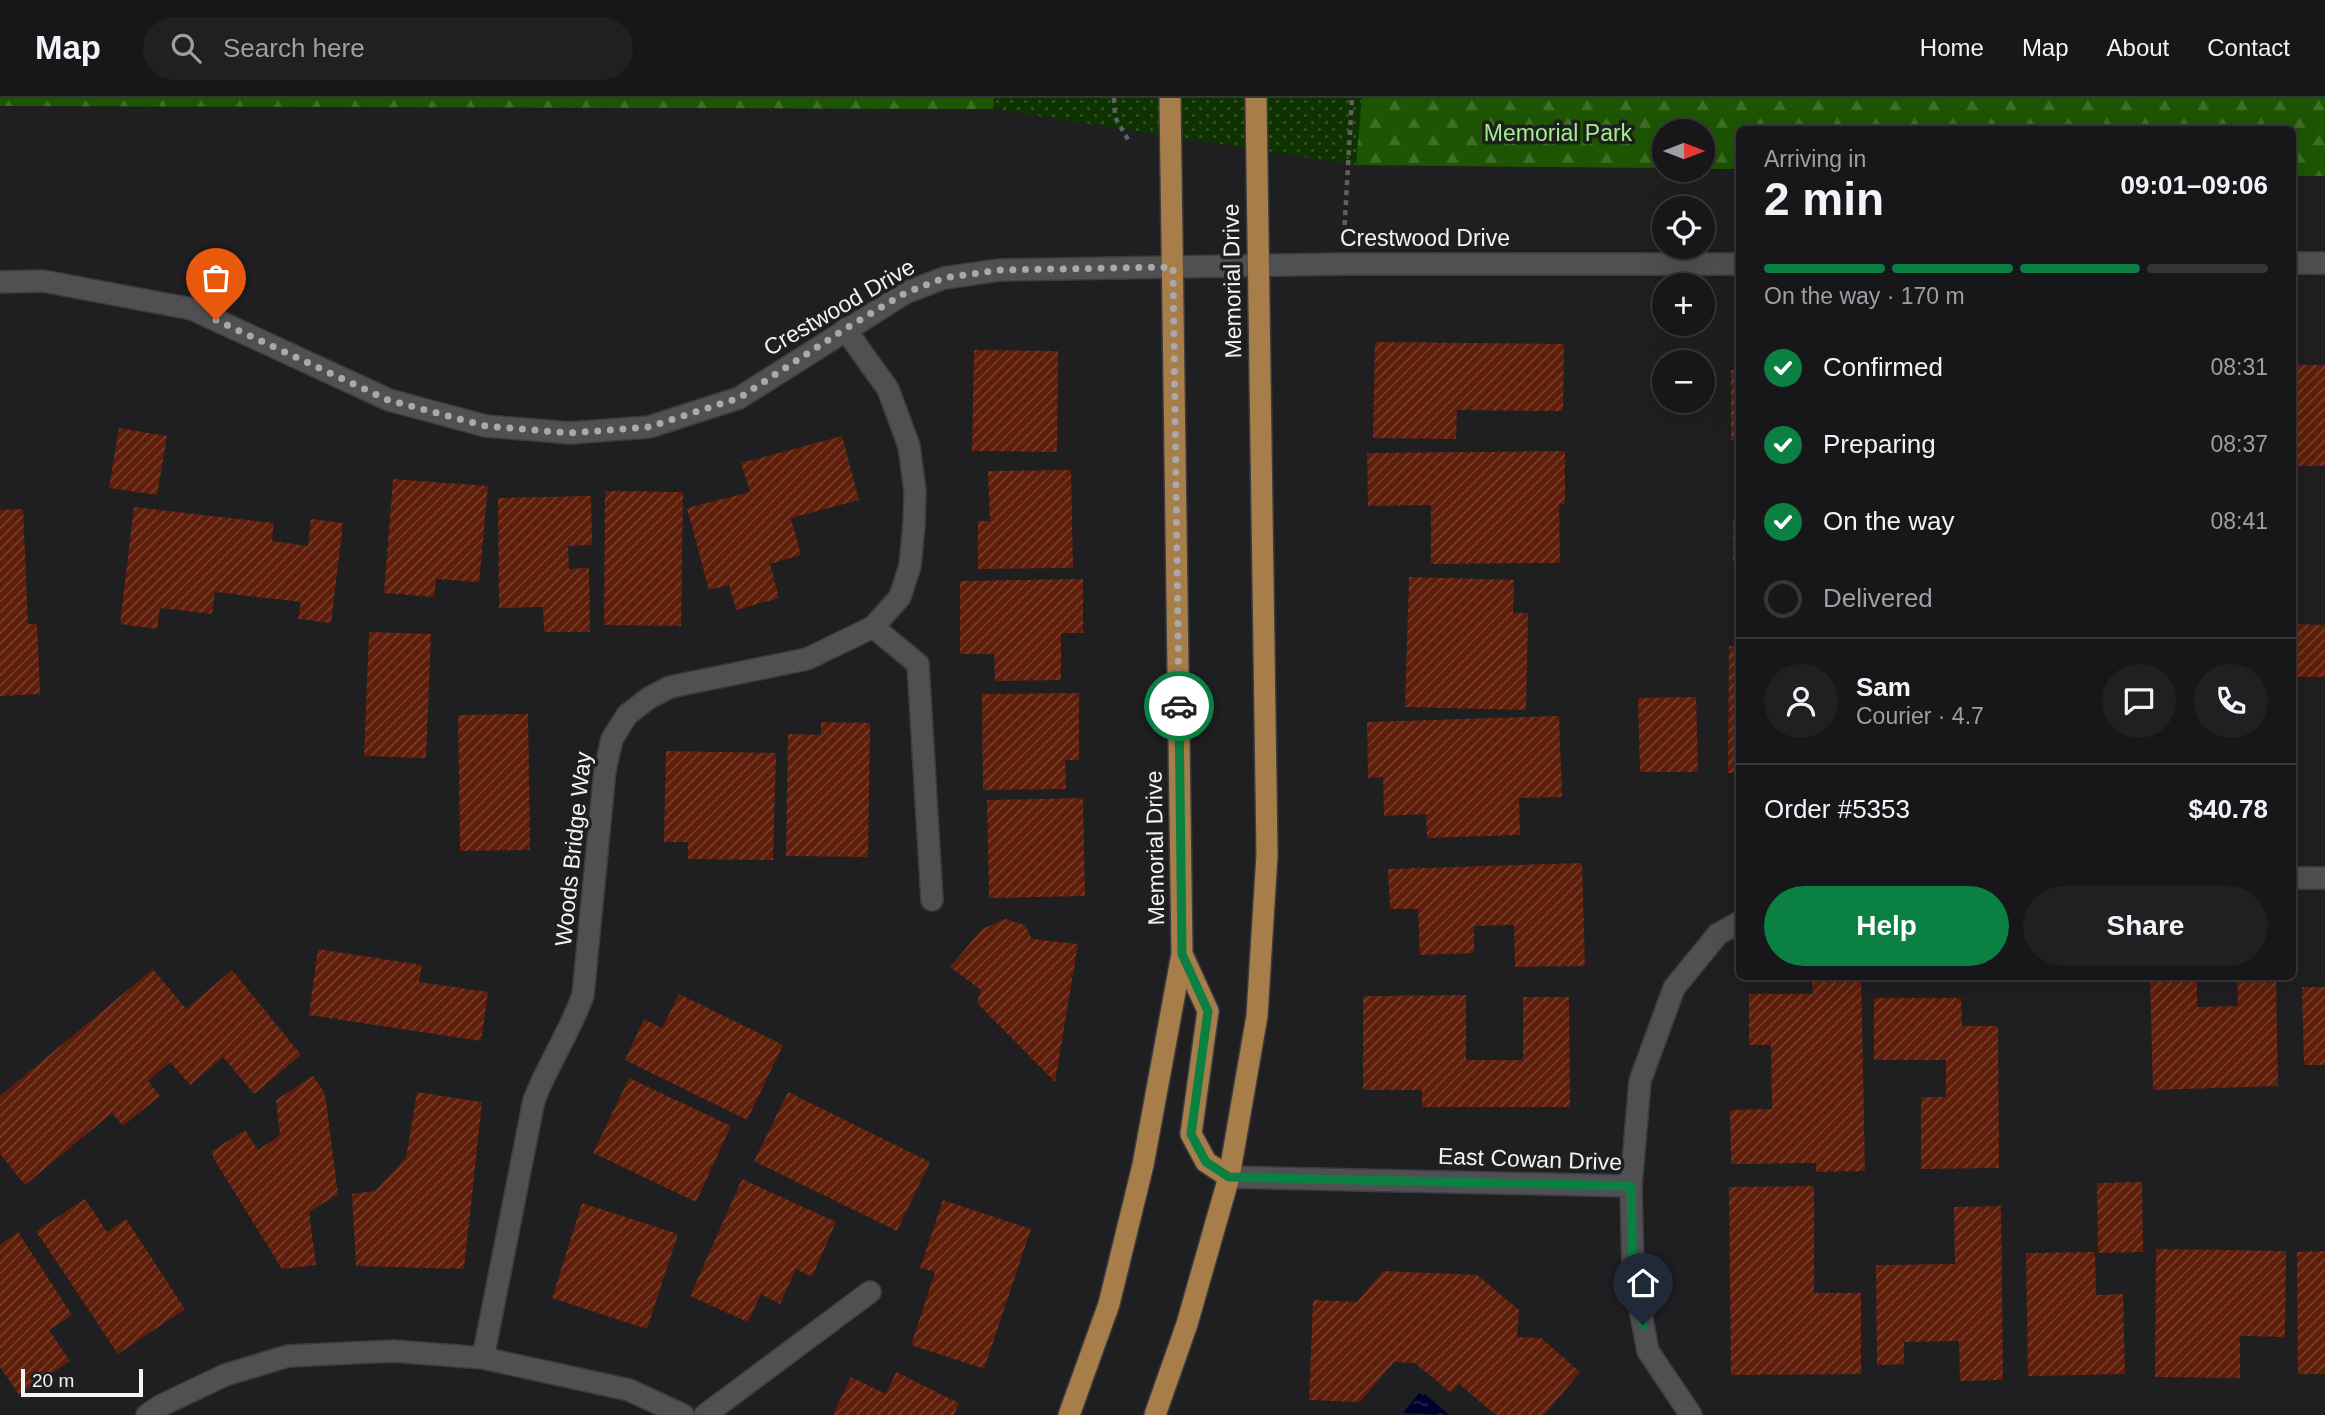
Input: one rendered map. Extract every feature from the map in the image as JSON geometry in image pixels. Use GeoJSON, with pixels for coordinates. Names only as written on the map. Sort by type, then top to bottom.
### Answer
{"type":"FeatureCollection","features":[{"type":"Feature","properties":{"kind":"main road","name":"Memorial Drive"},"geometry":{"type":"LineString","coordinates":[[1069,1415],[1109,1304],[1143,1165],[1182,954],[1170,98]]}},
{"type":"Feature","properties":{"kind":"main road","name":"Memorial Drive"},"geometry":{"type":"LineString","coordinates":[[1155,1415],[1187,1324],[1229,1177],[1257,1016],[1267,855],[1256,98]]}},
{"type":"Feature","properties":{"kind":"main road"},"geometry":{"type":"LineString","coordinates":[[1182,954],[1208,1011],[1191,1134],[1206,1162],[1229,1177]]}},
{"type":"Feature","properties":{"kind":"street"},"geometry":{"type":"LineString","coordinates":[[2296,263],[2325,263]]}},
{"type":"Feature","properties":{"kind":"street","name":"Crestwood Drive"},"geometry":{"type":"LineString","coordinates":[[0,282],[43,282],[192,309],[388,400],[486,426],[570,433],[649,427],[739,398],[905,293],[944,278],[1000,270],[1344,264],[1736,264]]}},
{"type":"Feature","properties":{"kind":"street","name":"Woods Bridge Way"},"geometry":{"type":"LineString","coordinates":[[483,1358],[534,1100],[545,1071],[575,1019],[583,995],[605,770],[612,739],[627,715],[649,698],[670,687],[807,659],[873,627],[900,597],[910,566],[915,491],[909,446],[888,389],[845,329]]}},
{"type":"Feature","properties":{"kind":"street"},"geometry":{"type":"LineString","coordinates":[[873,627],[918,664],[932,900]]}},
{"type":"Feature","properties":{"kind":"street"},"geometry":{"type":"LineString","coordinates":[[2296,878],[2325,878]]}},
{"type":"Feature","properties":{"kind":"street"},"geometry":{"type":"LineString","coordinates":[[1631,1186],[1640,1081],[1674,988],[1718,934],[1736,924]]}},
{"type":"Feature","properties":{"kind":"street","name":"East Cowan Drive"},"geometry":{"type":"LineString","coordinates":[[1229,1177],[1631,1186],[1633,1272],[1648,1351],[1691,1415]]}},
{"type":"Feature","properties":{"kind":"street"},"geometry":{"type":"LineString","coordinates":[[705,1415],[870,1292]]}},
{"type":"Feature","properties":{"kind":"street"},"geometry":{"type":"LineString","coordinates":[[147,1415],[225,1375],[288,1356],[393,1351],[483,1358],[629,1390],[683,1415]]}},
{"type":"Feature","properties":{"kind":"path"},"geometry":{"type":"LineString","coordinates":[[1114,98],[1115,117],[1130,143]]}},
{"type":"Feature","properties":{"kind":"path"},"geometry":{"type":"LineString","coordinates":[[1344,264],[1352,98]]}},
{"type":"Feature","properties":{"kind":"green space","name":"Memorial Park"},"geometry":{"type":"Polygon","coordinates":[[[0,98],[2325,98],[2325,176],[2296,176],[2296,126],[1736,126],[1736,169],[1715,169],[1715,119],[1652,119],[1652,168],[1356,165],[993,109],[0,106],[0,98]]]}},
{"type":"Feature","properties":{"kind":"green space"},"geometry":{"type":"Polygon","coordinates":[[[0,98],[994,98],[993,109],[0,106],[0,98]]]}},
{"type":"Feature","properties":{"kind":"green space"},"geometry":{"type":"Polygon","coordinates":[[[1362,98],[2325,98],[2325,176],[2296,176],[2296,126],[1736,126],[1736,169],[1715,169],[1715,119],[1652,119],[1652,168],[1356,165],[1362,98]]]}},
{"type":"Feature","properties":{"kind":"water"},"geometry":{"type":"Polygon","coordinates":[[[1419,1393],[1423,1396],[1425,1394],[1449,1415],[1403,1413],[1419,1393]]]}},
{"type":"Feature","properties":{"kind":"building"},"geometry":{"type":"Polygon","coordinates":[[[1375,342],[1564,344],[1563,411],[1457,410],[1456,439],[1373,438],[1375,342]]]}},
{"type":"Feature","properties":{"kind":"building"},"geometry":{"type":"Polygon","coordinates":[[[974,350],[1058,351],[1057,452],[972,451],[974,350]]]}},
{"type":"Feature","properties":{"kind":"building"},"geometry":{"type":"Polygon","coordinates":[[[2297,365],[2325,365],[2325,466],[2298,466],[2297,365]]]}},
{"type":"Feature","properties":{"kind":"building"},"geometry":{"type":"Polygon","coordinates":[[[1731,370],[1736,370],[1736,440],[1731,440],[1731,370]]]}},
{"type":"Feature","properties":{"kind":"building"},"geometry":{"type":"Polygon","coordinates":[[[119,428],[167,436],[157,495],[109,488],[119,428]]]}},
{"type":"Feature","properties":{"kind":"building"},"geometry":{"type":"Polygon","coordinates":[[[842,436],[859,500],[791,518],[801,555],[770,564],[779,598],[736,610],[729,585],[709,590],[687,508],[750,492],[741,463],[842,436]]]}},
{"type":"Feature","properties":{"kind":"building"},"geometry":{"type":"Polygon","coordinates":[[[1565,451],[1565,504],[1559,504],[1560,563],[1431,564],[1431,505],[1368,506],[1367,453],[1565,451]]]}},
{"type":"Feature","properties":{"kind":"building"},"geometry":{"type":"Polygon","coordinates":[[[1071,470],[1073,568],[978,569],[978,521],[990,521],[988,471],[1071,470]]]}},
{"type":"Feature","properties":{"kind":"building"},"geometry":{"type":"Polygon","coordinates":[[[393,479],[488,486],[479,582],[436,579],[434,597],[384,593],[393,479]]]}},
{"type":"Feature","properties":{"kind":"building"},"geometry":{"type":"Polygon","coordinates":[[[605,491],[683,492],[681,626],[604,625],[605,491]]]}},
{"type":"Feature","properties":{"kind":"building"},"geometry":{"type":"Polygon","coordinates":[[[591,496],[592,545],[568,546],[569,569],[589,568],[590,632],[544,632],[543,607],[499,608],[498,498],[591,496]]]}},
{"type":"Feature","properties":{"kind":"building"},"geometry":{"type":"Polygon","coordinates":[[[134,507],[274,523],[272,541],[308,546],[311,519],[343,523],[331,623],[298,619],[301,602],[215,592],[212,614],[160,608],[157,629],[120,624],[134,507]]]}},
{"type":"Feature","properties":{"kind":"building"},"geometry":{"type":"Polygon","coordinates":[[[23,509],[28,624],[37,624],[40,694],[0,696],[0,510],[23,509]]]}},
{"type":"Feature","properties":{"kind":"building"},"geometry":{"type":"Polygon","coordinates":[[[1733,520],[1736,520],[1736,561],[1733,561],[1733,520]]]}},
{"type":"Feature","properties":{"kind":"building"},"geometry":{"type":"Polygon","coordinates":[[[1409,577],[1514,580],[1513,613],[1528,613],[1526,710],[1405,707],[1409,577]]]}},
{"type":"Feature","properties":{"kind":"building"},"geometry":{"type":"Polygon","coordinates":[[[1083,579],[1083,633],[1061,633],[1061,680],[995,681],[994,654],[960,654],[960,581],[1083,579]]]}},
{"type":"Feature","properties":{"kind":"building"},"geometry":{"type":"Polygon","coordinates":[[[2296,624],[2325,625],[2325,677],[2296,677],[2296,624]]]}},
{"type":"Feature","properties":{"kind":"building"},"geometry":{"type":"Polygon","coordinates":[[[369,632],[431,634],[426,758],[364,756],[369,632]]]}},
{"type":"Feature","properties":{"kind":"building"},"geometry":{"type":"Polygon","coordinates":[[[1729,646],[1736,646],[1736,773],[1728,773],[1729,646]]]}},
{"type":"Feature","properties":{"kind":"building"},"geometry":{"type":"Polygon","coordinates":[[[1079,693],[1079,760],[1065,760],[1066,789],[983,790],[982,694],[1079,693]]]}},
{"type":"Feature","properties":{"kind":"building"},"geometry":{"type":"Polygon","coordinates":[[[1696,697],[1698,772],[1640,772],[1638,698],[1696,697]]]}},
{"type":"Feature","properties":{"kind":"building"},"geometry":{"type":"Polygon","coordinates":[[[528,714],[530,850],[460,851],[458,715],[528,714]]]}},
{"type":"Feature","properties":{"kind":"building"},"geometry":{"type":"Polygon","coordinates":[[[1559,716],[1562,797],[1519,798],[1520,835],[1427,838],[1426,814],[1384,816],[1383,777],[1368,778],[1367,722],[1559,716]]]}},
{"type":"Feature","properties":{"kind":"building"},"geometry":{"type":"Polygon","coordinates":[[[821,722],[870,723],[868,857],[786,856],[788,734],[821,735],[821,722]]]}},
{"type":"Feature","properties":{"kind":"building"},"geometry":{"type":"Polygon","coordinates":[[[666,751],[776,753],[773,860],[688,859],[688,842],[664,842],[666,751]]]}},
{"type":"Feature","properties":{"kind":"building"},"geometry":{"type":"Polygon","coordinates":[[[1083,798],[1085,896],[989,898],[987,800],[1083,798]]]}},
{"type":"Feature","properties":{"kind":"building"},"geometry":{"type":"Polygon","coordinates":[[[1582,863],[1585,966],[1515,967],[1514,925],[1474,926],[1474,953],[1420,955],[1418,909],[1390,909],[1388,869],[1582,863]]]}},
{"type":"Feature","properties":{"kind":"building"},"geometry":{"type":"Polygon","coordinates":[[[1005,919],[1025,925],[1032,939],[1078,944],[1055,1082],[977,1003],[981,990],[950,967],[982,929],[1005,919]]]}},
{"type":"Feature","properties":{"kind":"building"},"geometry":{"type":"Polygon","coordinates":[[[318,949],[422,965],[419,982],[488,992],[481,1041],[309,1015],[318,949]]]}},
{"type":"Feature","properties":{"kind":"building"},"geometry":{"type":"Polygon","coordinates":[[[153,969],[186,1009],[232,970],[301,1055],[254,1094],[223,1057],[190,1085],[170,1062],[148,1081],[160,1096],[123,1126],[112,1113],[25,1185],[0,1154],[0,1096],[153,969]]]}},
{"type":"Feature","properties":{"kind":"building"},"geometry":{"type":"Polygon","coordinates":[[[1812,980],[1861,980],[1865,1171],[1816,1172],[1816,1163],[1731,1164],[1730,1110],[1772,1109],[1771,1045],[1749,1045],[1749,994],[1813,994],[1812,980]]]}},
{"type":"Feature","properties":{"kind":"building"},"geometry":{"type":"Polygon","coordinates":[[[2150,980],[2197,980],[2197,1007],[2238,1006],[2237,980],[2276,980],[2278,1086],[2153,1090],[2150,980]]]}},
{"type":"Feature","properties":{"kind":"building"},"geometry":{"type":"Polygon","coordinates":[[[2302,987],[2325,987],[2325,1065],[2304,1065],[2302,987]]]}},
{"type":"Feature","properties":{"kind":"building"},"geometry":{"type":"Polygon","coordinates":[[[679,994],[783,1045],[747,1120],[625,1060],[644,1019],[662,1028],[679,994]]]}},
{"type":"Feature","properties":{"kind":"building"},"geometry":{"type":"Polygon","coordinates":[[[1466,995],[1466,1060],[1523,1060],[1523,997],[1569,997],[1570,1107],[1422,1107],[1422,1090],[1363,1090],[1363,996],[1466,995]]]}},
{"type":"Feature","properties":{"kind":"building"},"geometry":{"type":"Polygon","coordinates":[[[1874,998],[1961,998],[1962,1026],[1998,1026],[1999,1168],[1921,1169],[1921,1097],[1946,1097],[1946,1060],[1874,1060],[1874,998]]]}},
{"type":"Feature","properties":{"kind":"building"},"geometry":{"type":"Polygon","coordinates":[[[313,1076],[325,1094],[338,1194],[309,1212],[316,1265],[282,1269],[214,1159],[212,1151],[245,1130],[258,1150],[280,1135],[276,1100],[313,1076]]]}},
{"type":"Feature","properties":{"kind":"building"},"geometry":{"type":"Polygon","coordinates":[[[629,1078],[731,1126],[696,1202],[593,1153],[629,1078]]]}},
{"type":"Feature","properties":{"kind":"building"},"geometry":{"type":"Polygon","coordinates":[[[417,1092],[482,1102],[464,1269],[356,1266],[352,1194],[375,1191],[406,1158],[417,1092]]]}},
{"type":"Feature","properties":{"kind":"building"},"geometry":{"type":"Polygon","coordinates":[[[788,1092],[930,1162],[897,1231],[754,1161],[788,1092]]]}},
{"type":"Feature","properties":{"kind":"building"},"geometry":{"type":"Polygon","coordinates":[[[742,1179],[836,1222],[812,1277],[796,1269],[780,1304],[761,1294],[748,1322],[690,1296],[742,1179]]]}},
{"type":"Feature","properties":{"kind":"building"},"geometry":{"type":"Polygon","coordinates":[[[2142,1182],[2143,1252],[2098,1253],[2097,1183],[2142,1182]]]}},
{"type":"Feature","properties":{"kind":"building"},"geometry":{"type":"Polygon","coordinates":[[[1814,1186],[1814,1293],[1861,1293],[1861,1374],[1731,1375],[1729,1187],[1814,1186]]]}},
{"type":"Feature","properties":{"kind":"building"},"geometry":{"type":"Polygon","coordinates":[[[85,1199],[107,1232],[126,1219],[185,1309],[118,1354],[36,1231],[85,1199]]]}},
{"type":"Feature","properties":{"kind":"building"},"geometry":{"type":"Polygon","coordinates":[[[943,1200],[1031,1229],[984,1369],[911,1345],[935,1272],[920,1268],[943,1200]]]}},
{"type":"Feature","properties":{"kind":"building"},"geometry":{"type":"Polygon","coordinates":[[[582,1203],[678,1234],[647,1329],[552,1298],[582,1203]]]}},
{"type":"Feature","properties":{"kind":"building"},"geometry":{"type":"Polygon","coordinates":[[[2001,1206],[2003,1380],[1960,1381],[1959,1341],[1904,1342],[1904,1364],[1877,1365],[1876,1265],[1955,1264],[1954,1207],[2001,1206]]]}},
{"type":"Feature","properties":{"kind":"building"},"geometry":{"type":"Polygon","coordinates":[[[18,1232],[72,1315],[49,1330],[70,1361],[19,1395],[0,1367],[0,1245],[18,1232]]]}},
{"type":"Feature","properties":{"kind":"building"},"geometry":{"type":"Polygon","coordinates":[[[2156,1249],[2286,1251],[2285,1337],[2240,1336],[2240,1378],[2155,1377],[2156,1249]]]}},
{"type":"Feature","properties":{"kind":"building"},"geometry":{"type":"Polygon","coordinates":[[[2325,1251],[2325,1374],[2298,1374],[2297,1252],[2325,1251]]]}},
{"type":"Feature","properties":{"kind":"building"},"geometry":{"type":"Polygon","coordinates":[[[2095,1252],[2096,1295],[2123,1294],[2125,1374],[2028,1376],[2026,1253],[2095,1252]]]}},
{"type":"Feature","properties":{"kind":"building"},"geometry":{"type":"Polygon","coordinates":[[[1383,1271],[1477,1275],[1519,1310],[1517,1337],[1541,1338],[1580,1372],[1544,1415],[1496,1415],[1459,1384],[1451,1393],[1415,1363],[1394,1362],[1360,1402],[1309,1400],[1313,1300],[1357,1302],[1383,1271]]]}},
{"type":"Feature","properties":{"kind":"building"},"geometry":{"type":"Polygon","coordinates":[[[896,1372],[959,1403],[954,1415],[833,1415],[851,1377],[886,1394],[896,1372]]]}},
{"type":"Feature","properties":{"kind":"way so far"},"geometry":{"type":"LineString","coordinates":[[216,320],[388,400],[486,426],[570,433],[649,427],[739,398],[905,293],[944,278],[1000,270],[1173,267],[1179,706]]}},
{"type":"Feature","properties":{"kind":"route"},"geometry":{"type":"LineString","coordinates":[[1179,706],[1182,954],[1208,1011],[1191,1134],[1206,1162],[1229,1177],[1631,1186],[1633,1272],[1643,1325]]}}]}
